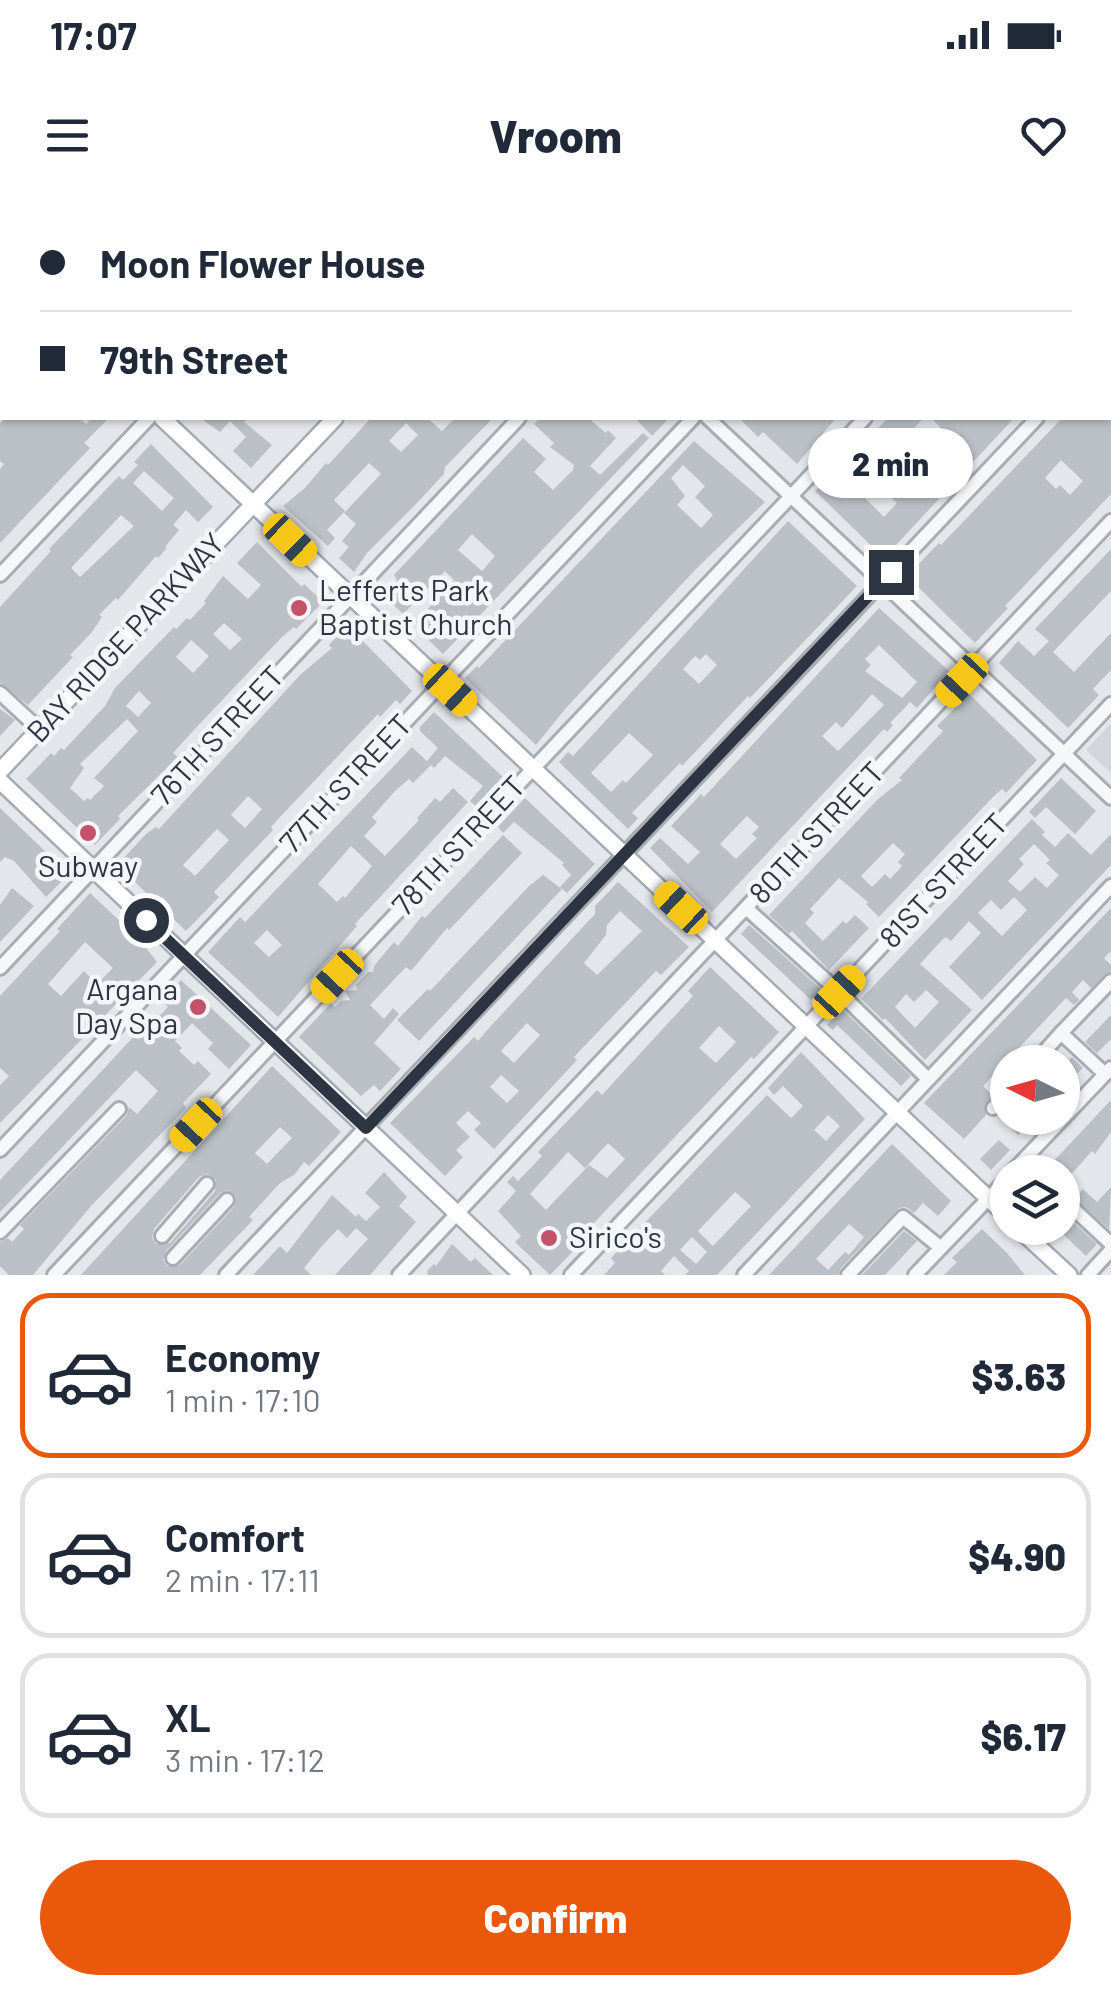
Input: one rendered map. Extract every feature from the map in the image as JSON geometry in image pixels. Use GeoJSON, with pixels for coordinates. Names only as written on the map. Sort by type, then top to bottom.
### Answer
{"type":"FeatureCollection","features":[{"type":"Feature","properties":{"kind":"main road"},"geometry":{"type":"LineString","coordinates":[[164,420],[988,1198]]}},
{"type":"Feature","properties":{"kind":"main road","name":"BAY RIDGE PARKWAY"},"geometry":{"type":"LineString","coordinates":[[0,772],[333,420]]}},
{"type":"Feature","properties":{"kind":"main road"},"geometry":{"type":"LineString","coordinates":[[0,781],[522,1275]]}},
{"type":"Feature","properties":{"kind":"main road"},"geometry":{"type":"LineString","coordinates":[[1036,1245],[1069,1275]]}},
{"type":"Feature","properties":{"kind":"street"},"geometry":{"type":"LineString","coordinates":[[0,575],[147,420]]}},
{"type":"Feature","properties":{"kind":"street","name":"76TH STREET"},"geometry":{"type":"LineString","coordinates":[[0,968],[517,420]]}},
{"type":"Feature","properties":{"kind":"street","name":"77TH STREET"},"geometry":{"type":"LineString","coordinates":[[0,1150],[691,420]]}},
{"type":"Feature","properties":{"kind":"street"},"geometry":{"type":"LineString","coordinates":[[710,420],[1111,798]]}},
{"type":"Feature","properties":{"kind":"street","name":"78TH STREET"},"geometry":{"type":"LineString","coordinates":[[54,1275],[863,420]]}},
{"type":"Feature","properties":{"kind":"street"},"geometry":{"type":"LineString","coordinates":[[226,1275],[1035,420]]}},
{"type":"Feature","properties":{"kind":"street","name":"80TH STREET"},"geometry":{"type":"LineString","coordinates":[[399,1275],[1111,521]]}},
{"type":"Feature","properties":{"kind":"street"},"geometry":{"type":"LineString","coordinates":[[0,692],[40,730]]}},
{"type":"Feature","properties":{"kind":"street","name":"81ST STREET"},"geometry":{"type":"LineString","coordinates":[[570,1275],[1111,704]]}},
{"type":"Feature","properties":{"kind":"street"},"geometry":{"type":"LineString","coordinates":[[744,1275],[1111,886]]}},
{"type":"Feature","properties":{"kind":"street"},"geometry":{"type":"LineString","coordinates":[[746,908],[928,1079]]}},
{"type":"Feature","properties":{"kind":"street"},"geometry":{"type":"LineString","coordinates":[[1050,1045],[1111,981]]}},
{"type":"Feature","properties":{"kind":"street"},"geometry":{"type":"LineString","coordinates":[[1029,1155],[1108,1071],[1061,1033]]}},
{"type":"Feature","properties":{"kind":"street"},"geometry":{"type":"LineString","coordinates":[[0,1232],[119,1108]]}},
{"type":"Feature","properties":{"kind":"street"},"geometry":{"type":"LineString","coordinates":[[162,1236],[207,1184]]}},
{"type":"Feature","properties":{"kind":"street"},"geometry":{"type":"LineString","coordinates":[[915,1275],[988,1198]]}},
{"type":"Feature","properties":{"kind":"street"},"geometry":{"type":"LineString","coordinates":[[173,1258],[227,1200]]}},
{"type":"Feature","properties":{"kind":"street"},"geometry":{"type":"LineString","coordinates":[[848,1275],[903,1216],[941,1248]]}},
{"type":"Feature","properties":{"kind":"street"},"geometry":{"type":"LineString","coordinates":[[1080,1216],[1111,1247],[1088,1275]]}},
{"type":"Feature","properties":{"kind":"shaded area"},"geometry":{"type":"Polygon","coordinates":[[[1111,723],[1111,773],[1086,750],[1111,723]]]}},
{"type":"Feature","properties":{"kind":"building"},"geometry":{"type":"Polygon","coordinates":[[[81,420],[86,424],[90,420],[107,420],[84,443],[90,448],[0,543],[0,469],[4,464],[0,461],[0,423],[81,420]]]}},
{"type":"Feature","properties":{"kind":"building"},"geometry":{"type":"Polygon","coordinates":[[[203,420],[246,420],[272,445],[251,468],[233,451],[246,437],[230,421],[220,432],[203,420]]]}},
{"type":"Feature","properties":{"kind":"building"},"geometry":{"type":"Polygon","coordinates":[[[369,420],[429,420],[442,431],[453,420],[491,420],[367,553],[354,572],[339,558],[349,547],[342,541],[356,524],[344,513],[381,474],[369,463],[334,500],[345,511],[327,530],[335,538],[328,546],[283,506],[369,420]],[[406,423],[389,441],[401,452],[418,435],[406,423]]]}},
{"type":"Feature","properties":{"kind":"building"},"geometry":{"type":"Polygon","coordinates":[[[538,420],[590,420],[606,433],[608,430],[616,438],[590,466],[600,475],[643,433],[649,438],[443,654],[423,635],[427,632],[416,622],[454,580],[445,571],[403,614],[383,595],[397,580],[394,575],[523,438],[546,459],[534,472],[553,490],[574,465],[550,447],[554,443],[534,424],[538,420]],[[472,534],[458,550],[482,571],[495,556],[472,534]]]}},
{"type":"Feature","properties":{"kind":"building"},"geometry":{"type":"Polygon","coordinates":[[[637,420],[667,420],[652,436],[637,420]]]}},
{"type":"Feature","properties":{"kind":"building"},"geometry":{"type":"Polygon","coordinates":[[[741,420],[834,420],[797,464],[763,432],[758,437],[741,420]]]}},
{"type":"Feature","properties":{"kind":"building"},"geometry":{"type":"Polygon","coordinates":[[[886,420],[922,420],[905,437],[920,451],[941,428],[933,420],[1012,420],[884,558],[815,491],[886,420]],[[885,459],[856,489],[884,517],[897,503],[883,490],[900,472],[885,459]]]}},
{"type":"Feature","properties":{"kind":"building"},"geometry":{"type":"Polygon","coordinates":[[[1060,420],[1111,420],[1111,494],[975,643],[907,576],[1060,420]],[[1061,460],[1045,478],[1070,495],[1083,481],[1061,460]]]}},
{"type":"Feature","properties":{"kind":"building"},"geometry":{"type":"Polygon","coordinates":[[[694,441],[765,502],[695,570],[536,745],[465,678],[479,668],[694,441]],[[683,465],[671,478],[685,496],[677,505],[701,528],[713,515],[695,497],[705,486],[683,465]]]}},
{"type":"Feature","properties":{"kind":"building"},"geometry":{"type":"Polygon","coordinates":[[[151,444],[213,507],[198,522],[186,510],[173,525],[179,530],[167,548],[99,615],[102,617],[92,632],[70,655],[73,657],[28,705],[0,683],[0,607],[119,476],[123,480],[138,465],[134,462],[151,444]],[[144,471],[133,483],[162,511],[174,498],[144,471]],[[121,515],[71,568],[80,577],[134,526],[121,515]]]}},
{"type":"Feature","properties":{"kind":"building"},"geometry":{"type":"Polygon","coordinates":[[[788,521],[857,586],[632,813],[638,818],[628,829],[559,762],[568,752],[573,756],[788,521]],[[706,654],[700,660],[695,656],[683,669],[699,684],[717,665],[706,654]],[[629,733],[591,773],[611,792],[623,780],[626,783],[653,755],[629,733]]]}},
{"type":"Feature","properties":{"kind":"building"},"geometry":{"type":"Polygon","coordinates":[[[257,542],[302,587],[304,584],[323,602],[296,629],[282,637],[193,731],[173,753],[178,757],[118,816],[120,819],[95,845],[26,779],[51,753],[54,756],[61,748],[64,750],[105,706],[115,688],[174,627],[187,618],[190,620],[206,603],[223,576],[248,599],[261,585],[237,563],[257,542]],[[224,623],[213,634],[230,650],[242,639],[224,623]],[[191,640],[176,657],[193,673],[209,656],[191,640]],[[139,691],[126,706],[138,717],[151,703],[139,691]],[[127,719],[80,764],[84,768],[70,788],[84,801],[90,800],[104,786],[94,778],[138,731],[127,719]]]}},
{"type":"Feature","properties":{"kind":"building"},"geometry":{"type":"Polygon","coordinates":[[[1111,549],[1111,591],[1053,652],[1074,672],[1111,633],[1111,670],[1093,689],[1099,695],[1068,728],[999,663],[1018,641],[1034,656],[1049,641],[1035,629],[1111,549]]]}},
{"type":"Feature","properties":{"kind":"building"},"geometry":{"type":"Polygon","coordinates":[[[879,608],[949,671],[917,708],[910,702],[890,723],[893,725],[887,732],[884,729],[712,912],[650,848],[660,838],[688,864],[700,852],[671,826],[701,794],[704,797],[879,608]],[[879,645],[865,659],[871,665],[865,671],[902,698],[917,682],[879,645]],[[872,694],[842,728],[836,722],[822,736],[838,751],[884,705],[872,694]],[[747,816],[720,844],[736,859],[757,838],[752,834],[759,827],[747,816]]]}},
{"type":"Feature","properties":{"kind":"building"},"geometry":{"type":"Polygon","coordinates":[[[347,625],[412,691],[400,704],[396,700],[380,717],[378,714],[280,817],[271,827],[273,830],[214,892],[219,897],[186,931],[117,865],[146,834],[159,829],[300,675],[332,648],[329,645],[347,625]],[[248,796],[231,815],[245,828],[262,809],[248,796]],[[217,829],[183,865],[195,876],[229,840],[217,829]]]}},
{"type":"Feature","properties":{"kind":"building"},"geometry":{"type":"Polygon","coordinates":[[[969,694],[1037,760],[1006,793],[1002,789],[994,796],[879,917],[868,902],[839,878],[810,909],[814,913],[805,923],[823,941],[855,915],[869,928],[829,970],[792,931],[789,934],[769,915],[878,799],[902,780],[899,778],[943,731],[937,726],[969,694]],[[893,843],[861,876],[872,887],[885,874],[890,879],[902,866],[898,862],[905,854],[893,843]]]}},
{"type":"Feature","properties":{"kind":"building"},"geometry":{"type":"Polygon","coordinates":[[[0,709],[15,720],[0,736],[0,709]]]}},
{"type":"Feature","properties":{"kind":"building"},"geometry":{"type":"Polygon","coordinates":[[[434,712],[503,777],[477,807],[470,801],[483,786],[445,756],[434,768],[427,761],[438,748],[420,727],[434,712]]]}},
{"type":"Feature","properties":{"kind":"building"},"geometry":{"type":"Polygon","coordinates":[[[412,747],[431,765],[413,783],[409,779],[396,790],[372,817],[377,822],[364,836],[385,856],[435,798],[440,802],[453,788],[468,802],[355,924],[278,1017],[208,952],[240,917],[245,922],[412,747]],[[351,846],[318,884],[337,902],[372,866],[351,846]],[[267,930],[254,943],[269,957],[282,945],[267,930]]]}},
{"type":"Feature","properties":{"kind":"building"},"geometry":{"type":"Polygon","coordinates":[[[1061,778],[1096,811],[1075,834],[1046,807],[1035,818],[1029,812],[1061,778]]]}},
{"type":"Feature","properties":{"kind":"building"},"geometry":{"type":"Polygon","coordinates":[[[525,798],[595,864],[567,893],[560,887],[571,875],[564,863],[514,822],[503,833],[498,827],[525,798]]]}},
{"type":"Feature","properties":{"kind":"building"},"geometry":{"type":"Polygon","coordinates":[[[0,808],[69,874],[46,897],[14,861],[5,857],[0,862],[0,808]]]}},
{"type":"Feature","properties":{"kind":"building"},"geometry":{"type":"Polygon","coordinates":[[[1032,819],[1055,847],[1068,833],[1091,855],[1111,834],[1111,865],[982,1000],[949,967],[981,933],[969,921],[951,941],[943,939],[920,964],[972,1010],[925,1060],[861,999],[1032,819]],[[1034,844],[1019,859],[1024,864],[1008,881],[1020,892],[1035,877],[1047,888],[1059,875],[1034,844]],[[1014,897],[1001,910],[991,900],[978,913],[1002,936],[1027,910],[1014,897]],[[926,990],[914,1002],[906,994],[895,1007],[915,1028],[939,1002],[926,990]]]}},
{"type":"Feature","properties":{"kind":"building"},"geometry":{"type":"Polygon","coordinates":[[[503,835],[522,853],[447,928],[411,971],[406,967],[370,1005],[384,1019],[393,1008],[399,1014],[374,1043],[401,1069],[380,1091],[374,1085],[361,1096],[299,1037],[331,1003],[335,1007],[350,1000],[345,991],[357,990],[356,985],[368,972],[373,972],[394,942],[398,946],[422,916],[425,918],[503,835]]]}},
{"type":"Feature","properties":{"kind":"building"},"geometry":{"type":"Polygon","coordinates":[[[543,875],[562,889],[419,1041],[397,1020],[543,875]]]}},
{"type":"Feature","properties":{"kind":"building"},"geometry":{"type":"Polygon","coordinates":[[[618,882],[689,947],[661,975],[656,971],[494,1149],[474,1130],[481,1123],[468,1111],[456,1123],[470,1137],[456,1150],[463,1157],[445,1176],[390,1123],[474,1037],[478,1041],[595,914],[595,906],[618,882]],[[620,911],[584,963],[597,975],[642,931],[620,911]],[[527,1023],[501,1051],[514,1063],[540,1035],[527,1023]],[[501,1075],[490,1087],[507,1103],[519,1091],[501,1075]]]}},
{"type":"Feature","properties":{"kind":"building"},"geometry":{"type":"Polygon","coordinates":[[[12,888],[34,906],[0,942],[0,905],[12,888]]]}},
{"type":"Feature","properties":{"kind":"building"},"geometry":{"type":"Polygon","coordinates":[[[90,893],[139,939],[157,962],[0,1123],[0,1085],[9,1076],[0,1068],[0,996],[60,931],[57,929],[90,893]],[[85,942],[48,984],[61,996],[84,971],[97,984],[113,968],[85,942]]]}},
{"type":"Feature","properties":{"kind":"building"},"geometry":{"type":"Polygon","coordinates":[[[1111,908],[1111,951],[1104,958],[1111,971],[1091,988],[1083,980],[1072,992],[1079,1000],[1074,1005],[1066,998],[1022,1045],[990,1045],[990,1079],[983,1086],[990,1093],[984,1105],[986,1115],[964,1139],[924,1103],[1111,908]]]}},
{"type":"Feature","properties":{"kind":"building"},"geometry":{"type":"Polygon","coordinates":[[[749,925],[821,989],[811,1000],[741,934],[749,925]]]}},
{"type":"Feature","properties":{"kind":"building"},"geometry":{"type":"Polygon","coordinates":[[[710,967],[779,1032],[671,1141],[550,1275],[515,1242],[521,1236],[498,1211],[516,1191],[507,1182],[513,1176],[518,1181],[542,1156],[538,1152],[597,1090],[602,1095],[693,996],[688,991],[710,967]],[[719,1026],[699,1048],[716,1063],[736,1042],[719,1026]],[[608,1143],[585,1168],[568,1152],[530,1194],[546,1210],[589,1165],[607,1178],[625,1159],[608,1143]]]}},
{"type":"Feature","properties":{"kind":"building"},"geometry":{"type":"Polygon","coordinates":[[[181,980],[251,1045],[229,1069],[208,1049],[213,1043],[192,1023],[175,1041],[182,1048],[179,1051],[194,1065],[198,1061],[211,1074],[183,1103],[186,1108],[91,1206],[33,1275],[9,1275],[0,1266],[0,1242],[8,1238],[12,1242],[24,1229],[20,1225],[126,1116],[129,1107],[137,1114],[158,1091],[136,1070],[0,1212],[0,1180],[151,1018],[155,1021],[168,1007],[162,1001],[181,980]]]}},
{"type":"Feature","properties":{"kind":"building"},"geometry":{"type":"Polygon","coordinates":[[[842,1009],[911,1076],[901,1086],[837,1025],[833,1030],[827,1025],[842,1009]]]}},
{"type":"Feature","properties":{"kind":"building"},"geometry":{"type":"Polygon","coordinates":[[[1111,1015],[1111,1039],[1097,1053],[1085,1042],[1111,1015]]]}},
{"type":"Feature","properties":{"kind":"building"},"geometry":{"type":"Polygon","coordinates":[[[801,1052],[865,1119],[717,1275],[685,1275],[689,1271],[674,1256],[661,1271],[665,1275],[604,1275],[615,1263],[611,1258],[767,1095],[791,1118],[803,1106],[783,1086],[774,1095],[768,1088],[801,1052]],[[828,1115],[814,1130],[826,1141],[840,1126],[828,1115]],[[735,1192],[698,1231],[713,1246],[751,1206],[735,1192]],[[692,1237],[680,1250],[696,1264],[707,1252],[692,1237]]]}},
{"type":"Feature","properties":{"kind":"building"},"geometry":{"type":"Polygon","coordinates":[[[272,1066],[341,1132],[309,1166],[304,1162],[294,1175],[280,1183],[249,1217],[253,1220],[200,1275],[81,1275],[272,1066]],[[280,1127],[255,1153],[267,1164],[292,1138],[280,1127]],[[208,1174],[199,1177],[154,1229],[152,1238],[156,1244],[170,1243],[215,1191],[216,1180],[208,1174]],[[228,1190],[220,1193],[166,1251],[163,1260],[167,1266],[180,1265],[234,1207],[236,1196],[228,1190]]]}},
{"type":"Feature","properties":{"kind":"building"},"geometry":{"type":"Polygon","coordinates":[[[1111,1100],[1111,1132],[1095,1154],[1092,1151],[1080,1164],[1080,1155],[1059,1155],[1111,1100]]]}},
{"type":"Feature","properties":{"kind":"building"},"geometry":{"type":"Polygon","coordinates":[[[999,1140],[1010,1150],[1005,1155],[990,1155],[990,1169],[980,1159],[999,1140]]]}},
{"type":"Feature","properties":{"kind":"building"},"geometry":{"type":"Polygon","coordinates":[[[892,1144],[951,1201],[938,1216],[923,1203],[914,1213],[906,1207],[899,1208],[838,1275],[769,1275],[892,1144]],[[849,1224],[816,1259],[828,1270],[845,1252],[849,1255],[864,1237],[849,1224]]]}},
{"type":"Feature","properties":{"kind":"building"},"geometry":{"type":"Polygon","coordinates":[[[384,1172],[407,1197],[399,1206],[416,1222],[370,1275],[335,1275],[368,1239],[356,1228],[347,1238],[338,1229],[304,1268],[311,1275],[253,1275],[280,1246],[287,1253],[332,1195],[366,1221],[380,1207],[365,1193],[384,1172]]]}},
{"type":"Feature","properties":{"kind":"building"},"geometry":{"type":"Polygon","coordinates":[[[1111,1187],[1109,1229],[1080,1204],[1083,1189],[1097,1202],[1111,1187]]]}},
{"type":"Feature","properties":{"kind":"building"},"geometry":{"type":"Polygon","coordinates":[[[1080,1228],[1097,1244],[1086,1256],[1075,1245],[1080,1245],[1080,1228]]]}},
{"type":"Feature","properties":{"kind":"building"},"geometry":{"type":"Polygon","coordinates":[[[982,1229],[990,1237],[990,1245],[999,1245],[1025,1275],[944,1275],[957,1262],[952,1258],[982,1229]]]}},
{"type":"Feature","properties":{"kind":"building"},"geometry":{"type":"Polygon","coordinates":[[[904,1231],[917,1241],[885,1275],[862,1275],[904,1231]]]}},
{"type":"Feature","properties":{"kind":"building"},"geometry":{"type":"Polygon","coordinates":[[[452,1244],[493,1275],[428,1275],[427,1271],[436,1266],[452,1244]]]}},
{"type":"Feature","properties":{"kind":"place","name":"Lefferts Park Baptist Church"},"geometry":{"type":"Point","coordinates":[299,608]}},
{"type":"Feature","properties":{"kind":"place","name":"Subway"},"geometry":{"type":"Point","coordinates":[88,833]}},
{"type":"Feature","properties":{"kind":"place","name":"Argana Day Spa"},"geometry":{"type":"Point","coordinates":[198,1007]}},
{"type":"Feature","properties":{"kind":"place","name":"Sirico's"},"geometry":{"type":"Point","coordinates":[549,1238]}},
{"type":"Feature","properties":{"kind":"route"},"geometry":{"type":"LineString","coordinates":[[146,920],[366,1128],[891,572]]}}]}
